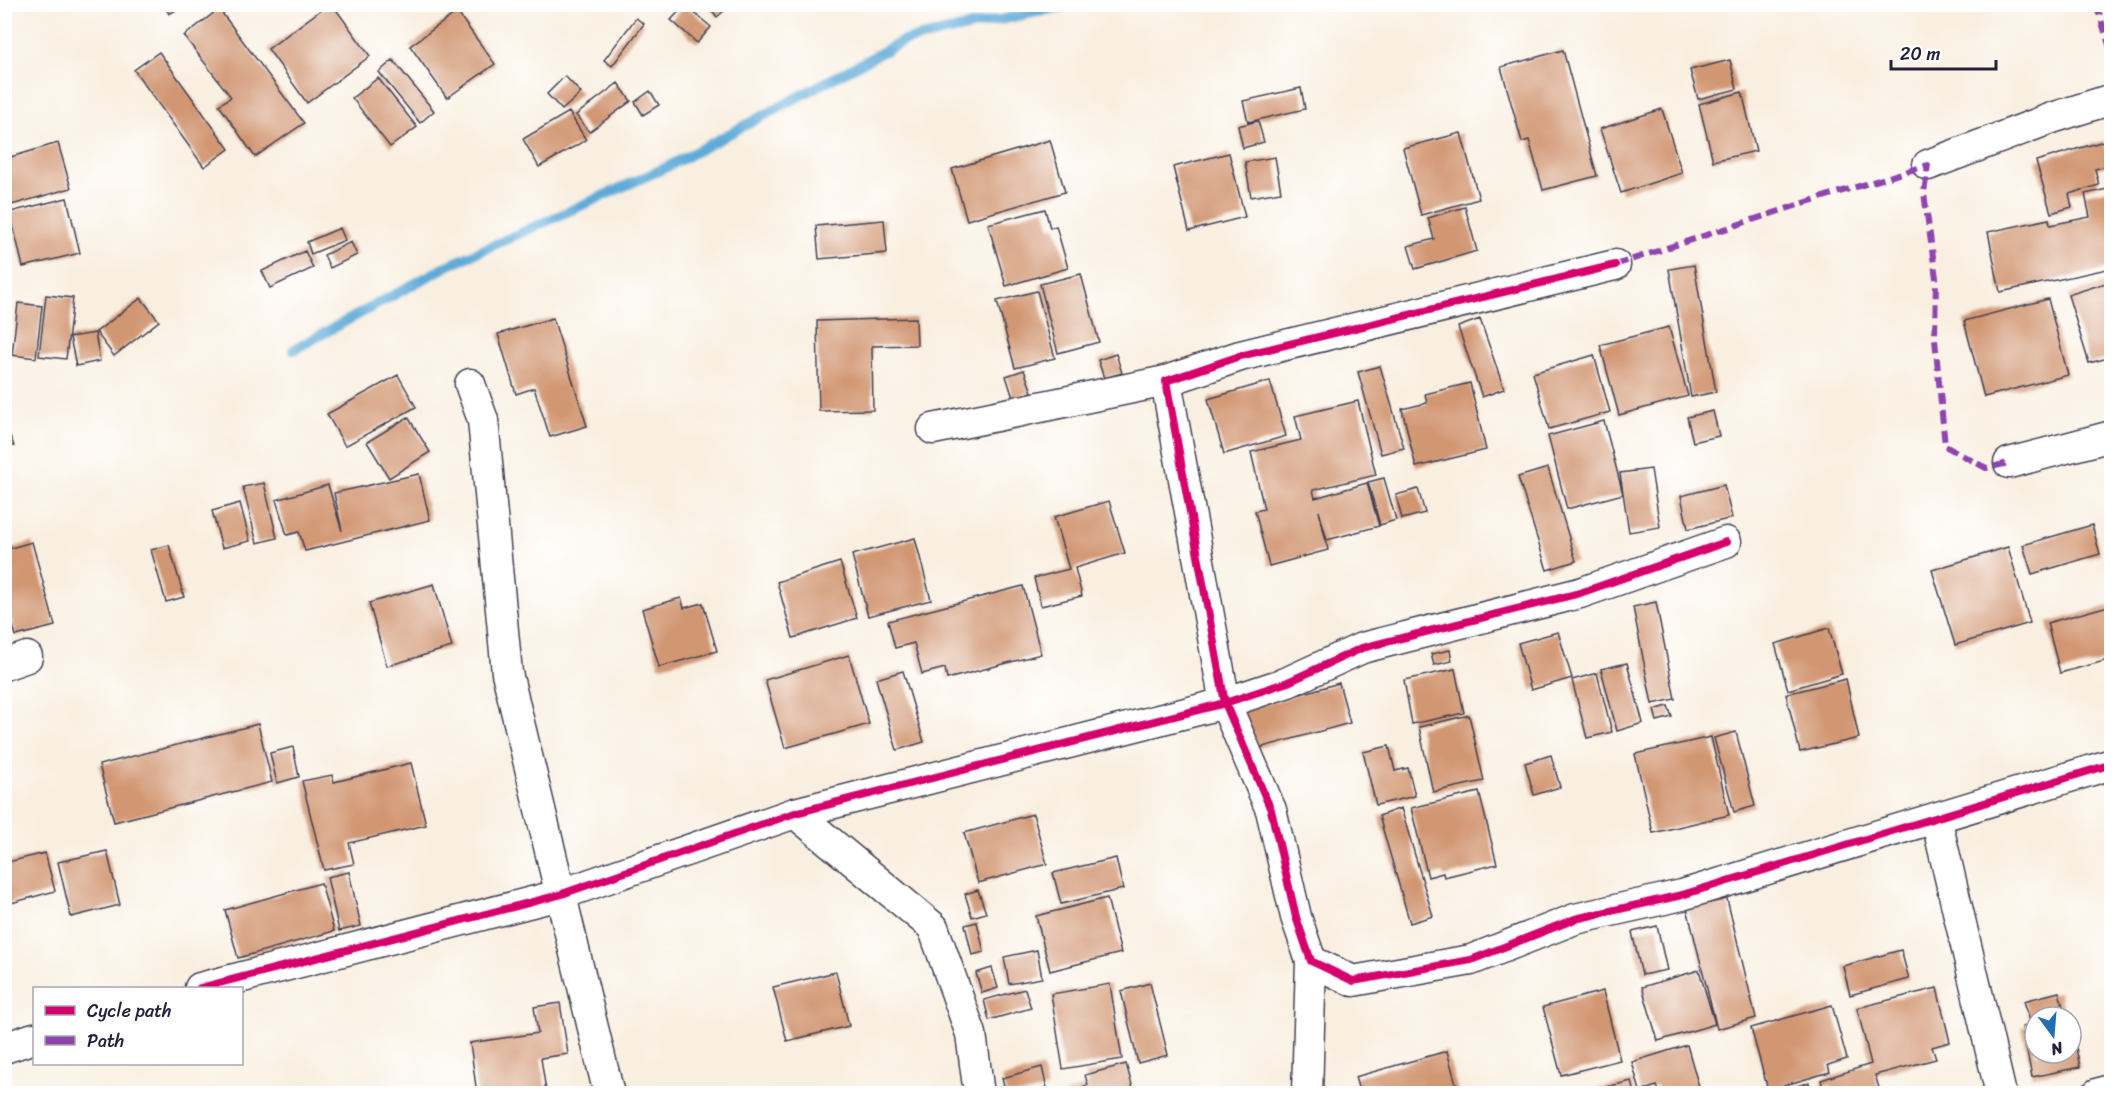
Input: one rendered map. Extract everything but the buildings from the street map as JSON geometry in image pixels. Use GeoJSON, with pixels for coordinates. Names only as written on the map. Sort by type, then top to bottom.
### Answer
{"type":"FeatureCollection","features":[{"type":"Feature","properties":{"kind":"street"},"geometry":{"type":"LineString","coordinates":[[1928,165],[2052,118],[2112,99]]}},
{"type":"Feature","properties":{"kind":"street"},"geometry":{"type":"LineString","coordinates":[[933,429],[1166,381],[1240,356],[1615,265]]}},
{"type":"Feature","properties":{"kind":"street"},"geometry":{"type":"LineString","coordinates":[[1166,381],[1225,703],[1271,810],[1296,917],[1311,961],[1307,1094]]}},
{"type":"Feature","properties":{"kind":"street"},"geometry":{"type":"LineString","coordinates":[[470,384],[483,420],[507,673],[609,1094]]}},
{"type":"Feature","properties":{"kind":"street"},"geometry":{"type":"LineString","coordinates":[[2009,463],[2112,436]]}},
{"type":"Feature","properties":{"kind":"street"},"geometry":{"type":"LineString","coordinates":[[204,987],[559,895],[795,813],[1225,703],[1288,682],[1362,648],[1580,593],[1726,542]]}},
{"type":"Feature","properties":{"kind":"street"},"geometry":{"type":"LineString","coordinates":[[1311,961],[1353,981],[1471,960],[1575,919],[1682,895],[2112,764]]}},
{"type":"Feature","properties":{"kind":"street"},"geometry":{"type":"LineString","coordinates":[[795,813],[933,927],[971,1034],[979,1094]]}},
{"type":"Feature","properties":{"kind":"street"},"geometry":{"type":"LineString","coordinates":[[1936,818],[2001,1094]]}},
{"type":"Feature","properties":{"kind":"street"},"geometry":{"type":"LineString","coordinates":[[4,1048],[33,1038]]}},
{"type":"Feature","properties":{"kind":"street"},"geometry":{"type":"LineString","coordinates":[[2097,1094],[2112,1089]]}},
{"type":"Feature","properties":{"kind":"waterway"},"geometry":{"type":"LineString","coordinates":[[293,350],[447,266],[667,167],[903,41],[1074,4]]}},
{"type":"Feature","properties":{"kind":"marked path"},"geometry":{"type":"LineString","coordinates":[[2096,4],[2112,54]]}},
{"type":"Feature","properties":{"kind":"marked path"},"geometry":{"type":"LineString","coordinates":[[1615,265],[1928,165],[1924,193],[1936,278],[1935,339],[1945,446],[1986,468],[2009,463]]}},
{"type":"Feature","properties":{"kind":"cycle path"},"geometry":{"type":"LineString","coordinates":[[1615,265],[1240,356],[1166,381],[1225,703],[1288,682],[1362,648],[1580,593],[1726,542]]}},
{"type":"Feature","properties":{"kind":"cycle path"},"geometry":{"type":"LineString","coordinates":[[204,987],[559,895],[795,813],[1225,703],[1271,810],[1296,917],[1311,961],[1353,981],[1471,960],[1575,919],[1682,895],[2112,764]]}}]}
